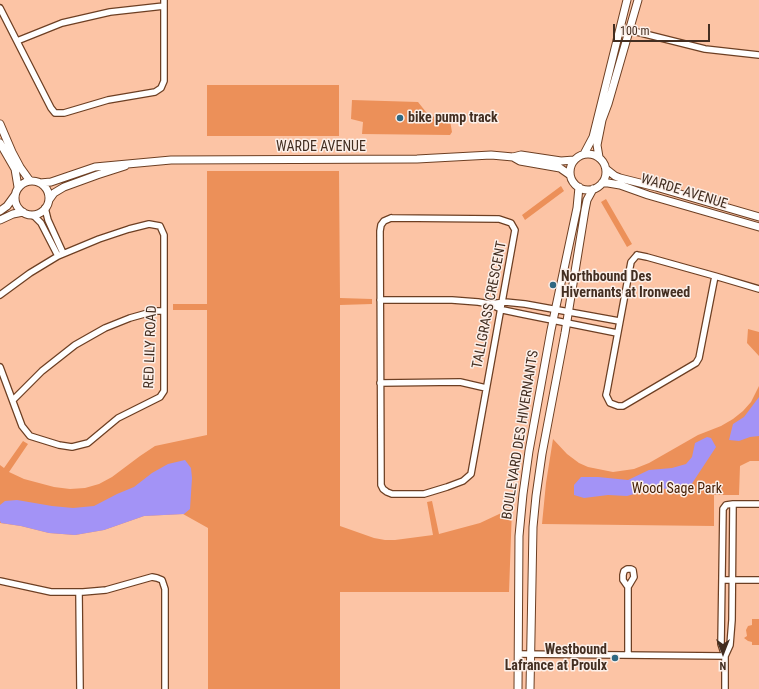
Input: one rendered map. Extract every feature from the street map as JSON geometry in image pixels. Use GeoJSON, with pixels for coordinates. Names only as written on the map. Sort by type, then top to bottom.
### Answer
{"type":"FeatureCollection","features":[{"type":"Feature","properties":{"kind":"street"},"geometry":{"type":"LineString","coordinates":[[584,154],[592,137],[627,0]]}},
{"type":"Feature","properties":{"kind":"street"},"geometry":{"type":"LineString","coordinates":[[599,157],[597,145],[602,120],[638,0]]}},
{"type":"Feature","properties":{"kind":"street"},"geometry":{"type":"LineString","coordinates":[[0,8],[16,41],[51,108],[55,113],[64,113],[108,100],[155,92],[161,88],[164,81],[164,3],[110,12],[62,23],[16,41]]}},
{"type":"Feature","properties":{"kind":"street"},"geometry":{"type":"LineString","coordinates":[[629,30],[705,49],[759,55]]}},
{"type":"Feature","properties":{"kind":"street"},"geometry":{"type":"LineString","coordinates":[[0,124],[12,152],[30,181]]}},
{"type":"Feature","properties":{"kind":"street"},"geometry":{"type":"LineString","coordinates":[[0,143],[15,169],[18,187],[15,195],[7,206],[0,211]]}},
{"type":"Feature","properties":{"kind":"street","name":"WARDE AVENUE"},"geometry":{"type":"LineString","coordinates":[[513,157],[521,154],[561,160],[574,160]]}},
{"type":"Feature","properties":{"kind":"street"},"geometry":{"type":"LineString","coordinates":[[584,154],[592,154],[599,157],[606,169],[606,176],[602,183],[593,189],[588,190],[579,187],[573,182],[570,169],[574,160],[584,154]]}},
{"type":"Feature","properties":{"kind":"street","name":"WARDE AVENUE"},"geometry":{"type":"LineString","coordinates":[[40,183],[51,182],[95,167],[112,164],[171,160],[417,159],[491,155],[513,157],[520,161],[560,168],[570,174]]}},
{"type":"Feature","properties":{"kind":"street","name":"WARDE AVENUE"},"geometry":{"type":"LineString","coordinates":[[49,200],[54,193],[64,187],[129,164]]}},
{"type":"Feature","properties":{"kind":"street","name":"WARDE AVENUE"},"geometry":{"type":"LineString","coordinates":[[606,169],[620,178],[759,217]]}},
{"type":"Feature","properties":{"kind":"street"},"geometry":{"type":"LineString","coordinates":[[18,187],[30,181],[40,183],[46,188],[49,200],[45,208],[42,212],[32,215]]}},
{"type":"Feature","properties":{"kind":"street","name":"WARDE AVENUE"},"geometry":{"type":"LineString","coordinates":[[602,183],[620,185],[648,195],[759,228]]}},
{"type":"Feature","properties":{"kind":"street","name":"BOULEVARD DES HIVERNANTS"},"geometry":{"type":"LineString","coordinates":[[518,689],[519,536],[522,502],[529,451],[553,320],[577,208],[579,187]]}},
{"type":"Feature","properties":{"kind":"street","name":"BOULEVARD DES HIVERNANTS"},"geometry":{"type":"LineString","coordinates":[[530,689],[534,513],[540,468],[585,210],[589,194],[593,189]]}},
{"type":"Feature","properties":{"kind":"street"},"geometry":{"type":"LineString","coordinates":[[15,195],[18,208],[35,217],[61,255]]}},
{"type":"Feature","properties":{"kind":"street"},"geometry":{"type":"LineString","coordinates":[[45,208],[48,222],[61,255]]}},
{"type":"Feature","properties":{"kind":"street"},"geometry":{"type":"LineString","coordinates":[[0,220],[13,214],[23,212]]}},
{"type":"Feature","properties":{"kind":"street","name":"TALLGRASS CRESCENT"},"geometry":{"type":"LineString","coordinates":[[391,218],[499,219],[510,223],[515,230],[470,474],[468,478],[433,492],[424,494],[400,494],[387,492],[381,485],[380,300],[380,231],[381,225],[384,221],[391,218]]}},
{"type":"Feature","properties":{"kind":"street","name":"RED LILY ROAD"},"geometry":{"type":"LineString","coordinates":[[0,295],[30,272],[61,255],[99,239],[149,224],[160,226],[164,235],[164,391],[160,397],[118,418],[88,443],[72,447],[59,445],[30,436],[22,426],[0,367]]}},
{"type":"Feature","properties":{"kind":"street"},"geometry":{"type":"LineString","coordinates":[[714,276],[699,358],[696,363],[623,406],[613,405],[610,403],[606,395],[619,321],[631,262],[637,256],[647,256],[714,276],[759,290]]}},
{"type":"Feature","properties":{"kind":"street"},"geometry":{"type":"LineString","coordinates":[[380,300],[468,301],[490,304],[501,309],[617,333]]}},
{"type":"Feature","properties":{"kind":"street"},"geometry":{"type":"LineString","coordinates":[[490,304],[502,302],[525,304],[619,321]]}},
{"type":"Feature","properties":{"kind":"street"},"geometry":{"type":"LineString","coordinates":[[13,400],[42,371],[75,345],[105,328],[130,318],[155,311],[164,311]]}},
{"type":"Feature","properties":{"kind":"street"},"geometry":{"type":"LineString","coordinates":[[380,383],[460,382],[486,388]]}},
{"type":"Feature","properties":{"kind":"street"},"geometry":{"type":"LineString","coordinates":[[725,656],[730,645],[733,504]]}},
{"type":"Feature","properties":{"kind":"street"},"geometry":{"type":"LineString","coordinates":[[725,689],[725,656],[721,644],[722,515],[726,505],[759,504]]}},
{"type":"Feature","properties":{"kind":"street"},"geometry":{"type":"LineString","coordinates":[[0,581],[51,592],[79,592],[106,590],[152,578],[162,580],[165,589],[165,689]]}},
{"type":"Feature","properties":{"kind":"street"},"geometry":{"type":"LineString","coordinates":[[722,580],[759,580]]}},
{"type":"Feature","properties":{"kind":"street"},"geometry":{"type":"LineString","coordinates":[[628,587],[628,654]]}},
{"type":"Feature","properties":{"kind":"street"},"geometry":{"type":"LineString","coordinates":[[79,592],[80,689]]}},
{"type":"Feature","properties":{"kind":"street"},"geometry":{"type":"LineString","coordinates":[[518,654],[725,656]]}},
{"type":"Feature","properties":{"kind":"green space"},"geometry":{"type":"Polygon","coordinates":[[[207,85],[339,85],[339,136],[207,136],[207,85]]]}},
{"type":"Feature","properties":{"kind":"green space","name":"bike pump track"},"geometry":{"type":"Polygon","coordinates":[[[352,100],[418,102],[430,117],[449,115],[452,132],[450,135],[362,134],[363,122],[351,119],[352,100]]]}},
{"type":"Feature","properties":{"kind":"green space"},"geometry":{"type":"Polygon","coordinates":[[[207,171],[339,171],[340,298],[372,299],[372,304],[340,305],[340,526],[374,538],[395,540],[433,535],[427,502],[432,501],[439,534],[480,523],[512,508],[509,592],[340,592],[340,689],[208,689],[208,528],[183,514],[144,516],[104,530],[75,535],[49,533],[21,526],[0,523],[0,465],[4,468],[23,441],[28,444],[9,472],[24,479],[54,487],[70,489],[85,488],[99,484],[112,477],[155,446],[207,435],[207,310],[173,310],[173,304],[207,304],[207,171]]]}},
{"type":"Feature","properties":{"kind":"green space"},"geometry":{"type":"Polygon","coordinates":[[[561,186],[564,191],[525,220],[522,215],[561,186]]]}},
{"type":"Feature","properties":{"kind":"green space"},"geometry":{"type":"Polygon","coordinates":[[[606,199],[632,244],[627,247],[601,202],[606,199]]]}},
{"type":"Feature","properties":{"kind":"green space"},"geometry":{"type":"Polygon","coordinates":[[[748,329],[759,332],[759,356],[747,343],[748,329]]]}},
{"type":"Feature","properties":{"kind":"green space","name":"Wood Sage Park"},"geometry":{"type":"Polygon","coordinates":[[[759,386],[759,461],[750,461],[740,466],[739,495],[714,495],[714,526],[542,524],[546,483],[553,439],[567,454],[579,463],[588,467],[613,472],[634,469],[649,463],[698,435],[721,426],[733,419],[751,402],[759,386]]]}},
{"type":"Feature","properties":{"kind":"green space"},"geometry":{"type":"Polygon","coordinates":[[[752,619],[759,619],[759,645],[752,645],[752,642],[744,638],[747,636],[746,630],[748,626],[752,625],[752,619]]]}},
{"type":"Feature","properties":{"kind":"shaded area"},"geometry":{"type":"Polygon","coordinates":[[[759,397],[759,436],[750,437],[739,441],[729,440],[733,424],[744,417],[759,397]]]}},
{"type":"Feature","properties":{"kind":"shaded area"},"geometry":{"type":"Polygon","coordinates":[[[707,437],[711,438],[716,447],[691,485],[681,490],[655,488],[627,496],[608,495],[584,498],[574,495],[574,485],[581,477],[628,480],[649,470],[672,468],[686,464],[692,457],[695,443],[707,437]]]}},
{"type":"Feature","properties":{"kind":"shaded area"},"geometry":{"type":"Polygon","coordinates":[[[185,460],[191,468],[192,478],[190,509],[184,514],[144,516],[104,530],[75,535],[49,533],[1,523],[0,521],[0,505],[5,501],[17,500],[73,508],[94,506],[134,487],[152,473],[168,464],[185,460]]]}},
{"type":"Feature","properties":{"kind":"place","name":"bike pump track"},"geometry":{"type":"Point","coordinates":[400,118]}},
{"type":"Feature","properties":{"kind":"place","name":"Northbound Des Hivernants at Ironweed"},"geometry":{"type":"Point","coordinates":[553,285]}},
{"type":"Feature","properties":{"kind":"place","name":"Westbound Lafrance at Proulx"},"geometry":{"type":"Point","coordinates":[615,658]}}]}
